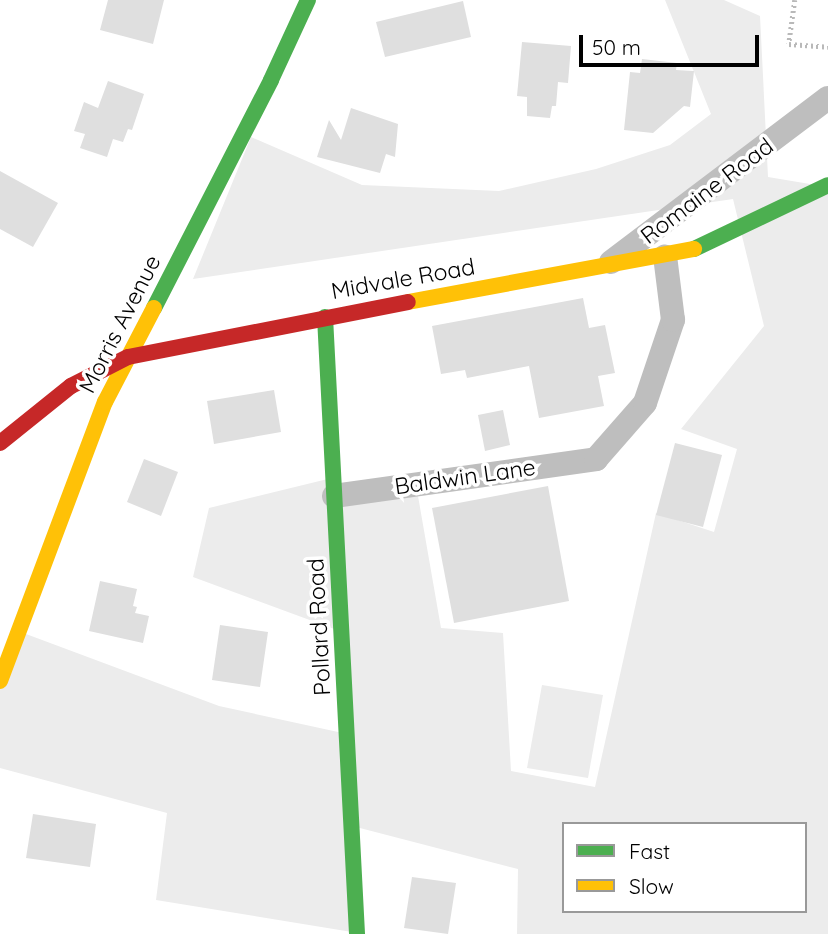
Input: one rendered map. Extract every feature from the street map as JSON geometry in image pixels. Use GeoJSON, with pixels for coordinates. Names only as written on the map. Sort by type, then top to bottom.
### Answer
{"type":"FeatureCollection","features":[{"type":"Feature","properties":{"kind":"street","name":"Morris Avenue"},"geometry":{"type":"LineString","coordinates":[[0,681],[105,402],[271,80],[308,0]]}},
{"type":"Feature","properties":{"kind":"street","name":"Romaine Road"},"geometry":{"type":"LineString","coordinates":[[609,264],[828,98]]}},
{"type":"Feature","properties":{"kind":"street","name":"Midvale Road"},"geometry":{"type":"LineString","coordinates":[[0,443],[71,386],[128,357],[326,317],[609,264],[688,252],[828,185]]}},
{"type":"Feature","properties":{"kind":"street","name":"Romaine Road"},"geometry":{"type":"LineString","coordinates":[[596,459],[645,403],[673,320],[664,256]]}},
{"type":"Feature","properties":{"kind":"street","name":"Pollard Road"},"geometry":{"type":"LineString","coordinates":[[326,317],[357,934]]}},
{"type":"Feature","properties":{"kind":"street","name":"Baldwin Lane"},"geometry":{"type":"LineString","coordinates":[[334,496],[596,459]]}},
{"type":"Feature","properties":{"kind":"path"},"geometry":{"type":"LineString","coordinates":[[795,0],[789,44],[828,47]]}},
{"type":"Feature","properties":{"kind":"shaded area"},"geometry":{"type":"Polygon","coordinates":[[[665,0],[724,0],[760,16],[768,177],[828,187],[828,934],[517,934],[518,869],[356,827],[358,933],[156,900],[167,813],[0,768],[0,686],[18,631],[219,706],[352,735],[345,633],[193,577],[209,508],[340,476],[341,504],[418,496],[441,628],[503,633],[511,771],[595,787],[656,513],[714,532],[737,449],[681,429],[764,326],[733,199],[193,279],[251,137],[362,185],[499,191],[596,169],[670,145],[711,114],[665,0]]]}},
{"type":"Feature","properties":{"kind":"shaded area"},"geometry":{"type":"Polygon","coordinates":[[[542,685],[603,695],[588,778],[527,768],[542,685]]]}},
{"type":"Feature","properties":{"kind":"building"},"geometry":{"type":"Polygon","coordinates":[[[108,0],[164,0],[153,44],[100,30],[108,0]]]}},
{"type":"Feature","properties":{"kind":"building"},"geometry":{"type":"Polygon","coordinates":[[[463,1],[471,37],[385,57],[376,22],[463,1]]]}},
{"type":"Feature","properties":{"kind":"building"},"geometry":{"type":"Polygon","coordinates":[[[522,42],[571,46],[568,83],[558,82],[556,106],[552,106],[550,118],[527,116],[527,97],[517,96],[522,42]]]}},
{"type":"Feature","properties":{"kind":"building"},"geometry":{"type":"Polygon","coordinates":[[[642,59],[677,63],[676,70],[694,71],[690,107],[684,106],[653,133],[624,130],[630,72],[640,73],[642,59]]]}},
{"type":"Feature","properties":{"kind":"building"},"geometry":{"type":"Polygon","coordinates":[[[108,81],[144,94],[132,130],[128,129],[123,142],[113,139],[107,157],[80,148],[85,134],[74,131],[84,102],[98,108],[108,81]]]}},
{"type":"Feature","properties":{"kind":"building"},"geometry":{"type":"Polygon","coordinates":[[[351,108],[398,124],[395,157],[386,154],[380,173],[317,157],[329,120],[341,140],[351,108]]]}},
{"type":"Feature","properties":{"kind":"building"},"geometry":{"type":"Polygon","coordinates":[[[0,171],[58,203],[33,247],[0,229],[0,171]]]}},
{"type":"Feature","properties":{"kind":"building"},"geometry":{"type":"Polygon","coordinates":[[[583,298],[589,328],[605,325],[615,373],[598,376],[604,406],[539,418],[529,366],[467,378],[465,370],[441,374],[432,326],[583,298]]]}},
{"type":"Feature","properties":{"kind":"building"},"geometry":{"type":"Polygon","coordinates":[[[274,390],[281,432],[214,444],[207,401],[274,390]]]}},
{"type":"Feature","properties":{"kind":"building"},"geometry":{"type":"Polygon","coordinates":[[[503,410],[510,445],[485,451],[478,415],[503,410]]]}},
{"type":"Feature","properties":{"kind":"building"},"geometry":{"type":"Polygon","coordinates":[[[675,443],[722,455],[703,527],[656,515],[675,443]]]}},
{"type":"Feature","properties":{"kind":"building"},"geometry":{"type":"Polygon","coordinates":[[[144,459],[178,472],[161,516],[127,502],[144,459]]]}},
{"type":"Feature","properties":{"kind":"building"},"geometry":{"type":"Polygon","coordinates":[[[548,486],[569,601],[454,623],[432,508],[548,486]]]}},
{"type":"Feature","properties":{"kind":"building"},"geometry":{"type":"Polygon","coordinates":[[[100,581],[137,589],[133,606],[137,607],[135,613],[149,616],[143,643],[89,631],[100,581]]]}},
{"type":"Feature","properties":{"kind":"building"},"geometry":{"type":"Polygon","coordinates":[[[220,625],[268,632],[260,687],[212,680],[220,625]]]}},
{"type":"Feature","properties":{"kind":"building"},"geometry":{"type":"Polygon","coordinates":[[[33,814],[96,824],[90,867],[26,858],[33,814]]]}},
{"type":"Feature","properties":{"kind":"building"},"geometry":{"type":"Polygon","coordinates":[[[412,877],[456,883],[448,934],[404,928],[412,877]]]}},
{"type":"Feature","properties":{"kind":"traffic: fast"},"geometry":{"type":"LineString","coordinates":[[154,308],[271,80],[308,0]]}},
{"type":"Feature","properties":{"kind":"traffic: fast"},"geometry":{"type":"LineString","coordinates":[[694,249],[828,185]]}},
{"type":"Feature","properties":{"kind":"traffic: fast"},"geometry":{"type":"LineString","coordinates":[[325,317],[357,934]]}},
{"type":"Feature","properties":{"kind":"traffic: slow"},"geometry":{"type":"LineString","coordinates":[[408,302],[694,249]]}},
{"type":"Feature","properties":{"kind":"traffic: slow"},"geometry":{"type":"LineString","coordinates":[[0,681],[105,402],[154,308]]}},
{"type":"Feature","properties":{"kind":"traffic: jam"},"geometry":{"type":"LineString","coordinates":[[0,443],[71,386],[128,357],[408,302]]}}]}
